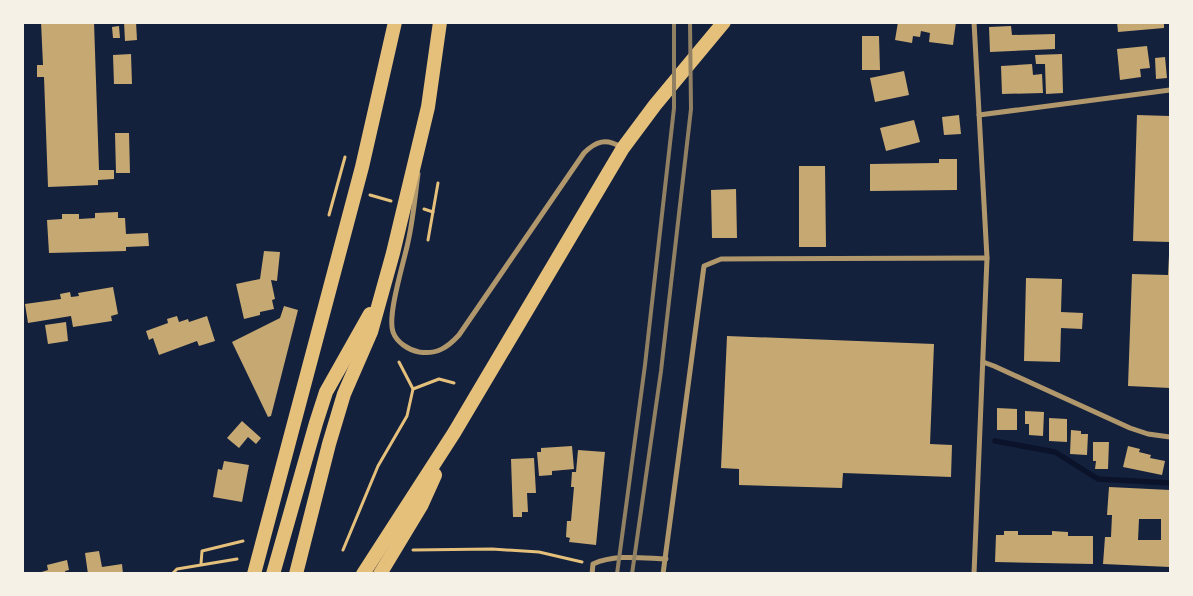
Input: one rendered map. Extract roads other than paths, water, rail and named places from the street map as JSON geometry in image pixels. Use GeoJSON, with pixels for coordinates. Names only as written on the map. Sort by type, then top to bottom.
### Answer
{"type":"FeatureCollection","features":[{"type":"Feature","properties":{"kind":"highway"},"geometry":{"type":"LineString","coordinates":[[254,574],[362,167],[395,22]]}},
{"type":"Feature","properties":{"kind":"highway"},"geometry":{"type":"LineString","coordinates":[[296,574],[329,444],[344,394],[370,332],[393,253],[428,107],[440,22]]}},
{"type":"Feature","properties":{"kind":"highway"},"geometry":{"type":"LineString","coordinates":[[363,574],[454,433],[623,148],[655,105],[720,27]]}},
{"type":"Feature","properties":{"kind":"highway"},"geometry":{"type":"LineString","coordinates":[[273,574],[326,392],[369,314],[393,253]]}},
{"type":"Feature","properties":{"kind":"highway"},"geometry":{"type":"LineString","coordinates":[[380,574],[421,506],[454,433]]}},
{"type":"Feature","properties":{"kind":"street"},"geometry":{"type":"LineString","coordinates":[[974,22],[987,258],[974,574]]}},
{"type":"Feature","properties":{"kind":"street"},"geometry":{"type":"LineString","coordinates":[[979,115],[1170,90]]}},
{"type":"Feature","properties":{"kind":"street"},"geometry":{"type":"LineString","coordinates":[[428,107],[408,242],[392,320],[392,331],[398,341],[420,352],[442,351],[459,335],[584,153],[592,145],[602,141],[613,142],[623,148]]}},
{"type":"Feature","properties":{"kind":"street"},"geometry":{"type":"LineString","coordinates":[[663,574],[704,266],[721,259],[987,258]]}},
{"type":"Feature","properties":{"kind":"street"},"geometry":{"type":"LineString","coordinates":[[983,362],[1130,428],[1148,434],[1170,437]]}},
{"type":"Feature","properties":{"kind":"street"},"geometry":{"type":"LineString","coordinates":[[592,574],[593,564],[605,559],[666,560]]}},
{"type":"Feature","properties":{"kind":"waterway"},"geometry":{"type":"LineString","coordinates":[[995,441],[1055,452],[1098,479],[1170,483]]}},
{"type":"Feature","properties":{"kind":"railway"},"geometry":{"type":"LineString","coordinates":[[617,574],[645,365],[674,108],[674,22]]}},
{"type":"Feature","properties":{"kind":"railway"},"geometry":{"type":"LineString","coordinates":[[632,574],[661,371],[691,109],[690,22]]}}]}
